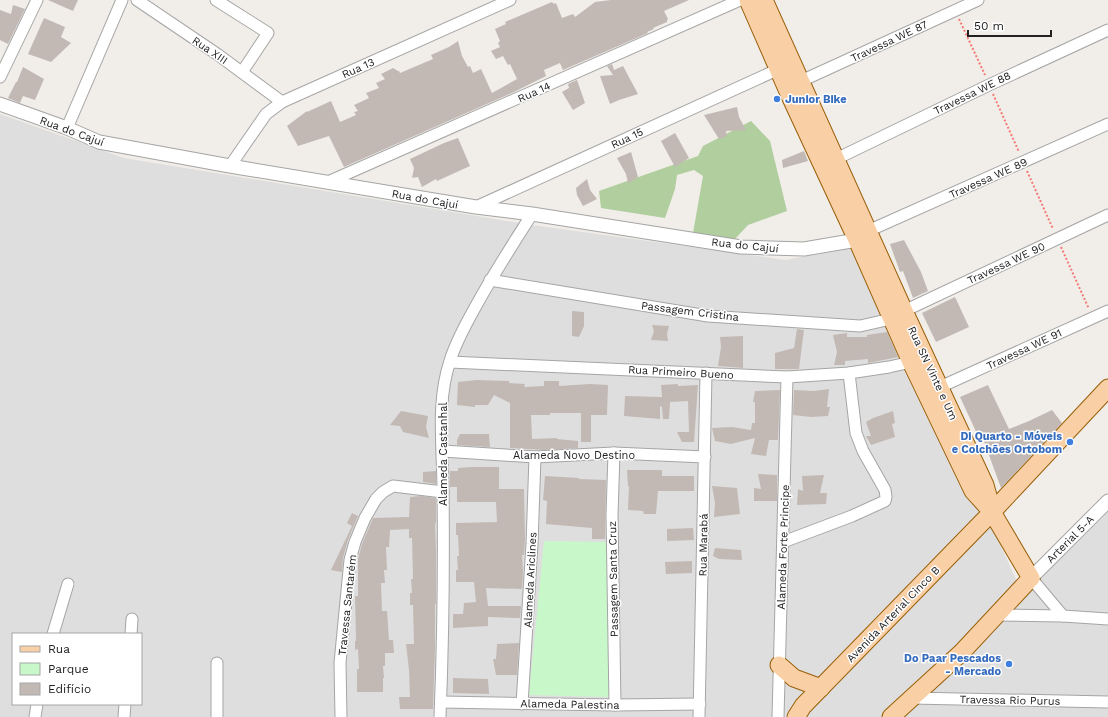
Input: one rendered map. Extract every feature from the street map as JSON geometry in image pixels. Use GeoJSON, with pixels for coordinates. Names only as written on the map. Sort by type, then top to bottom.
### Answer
{"type":"FeatureCollection","features":[{"type":"Feature","properties":{"kind":"main road","name":"Rua SN Vinte e Um"},"geometry":{"type":"LineString","coordinates":[[748,0],[800,82],[836,159],[862,236]]}},
{"type":"Feature","properties":{"kind":"main road","name":"Rua SN Vinte e Um"},"geometry":{"type":"LineString","coordinates":[[768,2],[779,69],[862,236],[910,342],[940,387],[985,485],[992,512]]}},
{"type":"Feature","properties":{"kind":"main road","name":"Rua SN Vinte e Um"},"geometry":{"type":"LineString","coordinates":[[910,342],[910,362],[972,491],[992,512]]}},
{"type":"Feature","properties":{"kind":"main road","name":"Avenida Arterial Cinco B"},"geometry":{"type":"LineString","coordinates":[[796,717],[803,706],[992,512],[1108,388]]}},
{"type":"Feature","properties":{"kind":"main road"},"geometry":{"type":"LineString","coordinates":[[891,717],[962,652],[1031,578],[992,512]]}},
{"type":"Feature","properties":{"kind":"main road"},"geometry":{"type":"LineString","coordinates":[[779,665],[794,678],[821,688]]}},
{"type":"Feature","properties":{"kind":"street"},"geometry":{"type":"LineString","coordinates":[[0,77],[37,0]]}},
{"type":"Feature","properties":{"kind":"street"},"geometry":{"type":"LineString","coordinates":[[67,128],[122,0]]}},
{"type":"Feature","properties":{"kind":"street","name":"Rua XIII"},"geometry":{"type":"LineString","coordinates":[[137,0],[242,72],[282,102]]}},
{"type":"Feature","properties":{"kind":"street"},"geometry":{"type":"LineString","coordinates":[[216,0],[231,3],[268,32],[242,72]]}},
{"type":"Feature","properties":{"kind":"street","name":"Rua 13"},"geometry":{"type":"LineString","coordinates":[[230,166],[266,114],[282,102],[510,0]]}},
{"type":"Feature","properties":{"kind":"street","name":"Rua 14"},"geometry":{"type":"LineString","coordinates":[[328,182],[740,0]]}},
{"type":"Feature","properties":{"kind":"street","name":"Travessa WE 87"},"geometry":{"type":"LineString","coordinates":[[800,82],[978,0]]}},
{"type":"Feature","properties":{"kind":"street","name":"Travessa WE 88"},"geometry":{"type":"LineString","coordinates":[[836,159],[989,85],[1108,30]]}},
{"type":"Feature","properties":{"kind":"street","name":"Rua 15"},"geometry":{"type":"LineString","coordinates":[[476,207],[779,69]]}},
{"type":"Feature","properties":{"kind":"street","name":"Rua do Cajuí"},"geometry":{"type":"LineString","coordinates":[[0,104],[67,128],[100,142],[230,166],[476,207],[532,214],[748,247],[804,249],[862,236]]}},
{"type":"Feature","properties":{"kind":"street","name":"Travessa WE 89"},"geometry":{"type":"LineString","coordinates":[[862,236],[1108,124]]}},
{"type":"Feature","properties":{"kind":"street","name":"Alameda Castanhal"},"geometry":{"type":"LineString","coordinates":[[440,717],[444,492],[442,428],[443,390],[456,344],[466,323],[490,280],[532,214]]}},
{"type":"Feature","properties":{"kind":"street","name":"Travessa WE 90"},"geometry":{"type":"LineString","coordinates":[[897,315],[1108,215]]}},
{"type":"Feature","properties":{"kind":"street","name":"Passagem Cristina"},"geometry":{"type":"LineString","coordinates":[[490,280],[708,316],[860,326],[897,315]]}},
{"type":"Feature","properties":{"kind":"street","name":"Travessa WE 91"},"geometry":{"type":"LineString","coordinates":[[940,387],[1108,311]]}},
{"type":"Feature","properties":{"kind":"street","name":"Rua Primeiro Bueno"},"geometry":{"type":"LineString","coordinates":[[450,362],[787,377],[849,373],[910,362]]}},
{"type":"Feature","properties":{"kind":"street","name":"Rua Marabá"},"geometry":{"type":"LineString","coordinates":[[700,717],[706,373]]}},
{"type":"Feature","properties":{"kind":"street"},"geometry":{"type":"LineString","coordinates":[[783,542],[852,516],[885,501],[885,490],[863,451],[856,433],[849,373]]}},
{"type":"Feature","properties":{"kind":"street","name":"Alameda Forte Principe"},"geometry":{"type":"LineString","coordinates":[[778,717],[787,377]]}},
{"type":"Feature","properties":{"kind":"street","name":"Alameda Novo Destino"},"geometry":{"type":"LineString","coordinates":[[443,451],[535,457],[614,453],[705,457]]}},
{"type":"Feature","properties":{"kind":"street","name":"Passagem Santa Cruz"},"geometry":{"type":"LineString","coordinates":[[614,453],[612,515],[615,705]]}},
{"type":"Feature","properties":{"kind":"street","name":"Alameda Ariclines"},"geometry":{"type":"LineString","coordinates":[[522,704],[535,457]]}},
{"type":"Feature","properties":{"kind":"street","name":"Travessa Santarém"},"geometry":{"type":"LineString","coordinates":[[341,717],[340,663],[350,560],[355,542],[365,518],[376,499],[383,492],[393,486],[444,492]]}},
{"type":"Feature","properties":{"kind":"street","name":"Arterial 5-A"},"geometry":{"type":"LineString","coordinates":[[1031,578],[1108,501]]}},
{"type":"Feature","properties":{"kind":"street"},"geometry":{"type":"LineString","coordinates":[[1031,578],[1063,616]]}},
{"type":"Feature","properties":{"kind":"street"},"geometry":{"type":"LineString","coordinates":[[53,633],[68,584]]}},
{"type":"Feature","properties":{"kind":"street"},"geometry":{"type":"LineString","coordinates":[[996,615],[1063,616],[1108,619]]}},
{"type":"Feature","properties":{"kind":"street"},"geometry":{"type":"LineString","coordinates":[[131,633],[132,618]]}},
{"type":"Feature","properties":{"kind":"street"},"geometry":{"type":"LineString","coordinates":[[216,663],[217,717]]}},
{"type":"Feature","properties":{"kind":"street","name":"Travessa Rio Purus"},"geometry":{"type":"LineString","coordinates":[[912,698],[1108,702]]}},
{"type":"Feature","properties":{"kind":"street","name":"Alameda Palestina"},"geometry":{"type":"LineString","coordinates":[[441,702],[615,705],[700,704]]}},
{"type":"Feature","properties":{"kind":"street"},"geometry":{"type":"LineString","coordinates":[[36,717],[37,705]]}},
{"type":"Feature","properties":{"kind":"street"},"geometry":{"type":"LineString","coordinates":[[124,717],[125,705]]}},
{"type":"Feature","properties":{"kind":"shaded area"},"geometry":{"type":"Polygon","coordinates":[[[0,114],[124,158],[532,225],[786,260],[862,244],[1021,590],[1108,502],[1108,717],[0,717],[0,114]]]}},
{"type":"Feature","properties":{"kind":"green space"},"geometry":{"type":"Polygon","coordinates":[[[751,121],[770,141],[787,211],[748,225],[733,241],[693,233],[703,176],[694,170],[677,175],[675,189],[665,218],[601,208],[599,191],[698,156],[703,146],[751,121]]]}},
{"type":"Feature","properties":{"kind":"green space"},"geometry":{"type":"Polygon","coordinates":[[[544,541],[609,542],[610,697],[529,695],[544,541]]]}},
{"type":"Feature","properties":{"kind":"building"},"geometry":{"type":"Polygon","coordinates":[[[48,0],[78,0],[73,11],[48,0]]]}},
{"type":"Feature","properties":{"kind":"building"},"geometry":{"type":"Polygon","coordinates":[[[611,0],[689,0],[664,11],[668,19],[667,22],[653,28],[654,29],[647,32],[648,33],[563,70],[560,63],[544,70],[546,76],[514,92],[344,167],[329,136],[298,146],[287,126],[307,111],[331,101],[340,122],[356,115],[354,112],[358,111],[354,105],[369,98],[366,93],[379,88],[376,83],[385,79],[381,74],[393,68],[400,73],[433,59],[431,55],[458,41],[462,56],[468,67],[470,66],[473,73],[481,69],[492,93],[517,79],[510,64],[508,65],[503,56],[496,59],[491,51],[500,47],[498,43],[500,41],[495,29],[506,24],[505,22],[552,2],[554,4],[556,3],[562,18],[573,14],[575,17],[595,2],[611,0]]]}},
{"type":"Feature","properties":{"kind":"building"},"geometry":{"type":"Polygon","coordinates":[[[13,5],[25,9],[8,44],[0,40],[0,10],[11,14],[13,5]]]}},
{"type":"Feature","properties":{"kind":"building"},"geometry":{"type":"Polygon","coordinates":[[[44,18],[65,27],[61,37],[71,43],[51,62],[28,54],[44,18]]]}},
{"type":"Feature","properties":{"kind":"building"},"geometry":{"type":"Polygon","coordinates":[[[612,64],[614,70],[623,66],[638,94],[610,104],[600,76],[613,75],[607,66],[612,64]]]}},
{"type":"Feature","properties":{"kind":"building"},"geometry":{"type":"Polygon","coordinates":[[[23,67],[44,79],[35,100],[23,96],[20,103],[8,98],[23,67]]]}},
{"type":"Feature","properties":{"kind":"building"},"geometry":{"type":"Polygon","coordinates":[[[577,80],[585,103],[573,110],[562,92],[569,88],[568,84],[577,80]]]}},
{"type":"Feature","properties":{"kind":"building"},"geometry":{"type":"Polygon","coordinates":[[[737,107],[739,117],[746,130],[726,131],[727,136],[719,139],[704,115],[737,107]]]}},
{"type":"Feature","properties":{"kind":"building"},"geometry":{"type":"Polygon","coordinates":[[[675,133],[689,158],[675,167],[661,141],[675,133]]]}},
{"type":"Feature","properties":{"kind":"building"},"geometry":{"type":"Polygon","coordinates":[[[458,138],[470,166],[437,181],[436,179],[422,187],[418,177],[412,178],[414,168],[410,159],[458,138]]]}},
{"type":"Feature","properties":{"kind":"building"},"geometry":{"type":"Polygon","coordinates":[[[804,151],[808,161],[783,168],[782,160],[804,151]]]}},
{"type":"Feature","properties":{"kind":"building"},"geometry":{"type":"Polygon","coordinates":[[[631,152],[638,177],[628,183],[626,174],[617,158],[631,152]]]}},
{"type":"Feature","properties":{"kind":"building"},"geometry":{"type":"Polygon","coordinates":[[[587,179],[590,190],[597,199],[583,206],[577,195],[576,188],[587,179]]]}},
{"type":"Feature","properties":{"kind":"building"},"geometry":{"type":"Polygon","coordinates":[[[904,240],[921,272],[928,291],[913,298],[903,271],[900,272],[890,244],[904,240]]]}},
{"type":"Feature","properties":{"kind":"building"},"geometry":{"type":"Polygon","coordinates":[[[955,297],[969,327],[936,342],[922,313],[955,297]]]}},
{"type":"Feature","properties":{"kind":"building"},"geometry":{"type":"Polygon","coordinates":[[[572,311],[584,312],[584,326],[579,337],[572,336],[572,311]]]}},
{"type":"Feature","properties":{"kind":"building"},"geometry":{"type":"Polygon","coordinates":[[[652,325],[669,326],[667,334],[668,341],[651,340],[654,331],[652,325]]]}},
{"type":"Feature","properties":{"kind":"building"},"geometry":{"type":"Polygon","coordinates":[[[797,329],[804,330],[799,369],[775,369],[775,353],[794,348],[797,329]]]}},
{"type":"Feature","properties":{"kind":"building"},"geometry":{"type":"Polygon","coordinates":[[[887,332],[898,357],[868,363],[868,359],[845,361],[845,365],[834,365],[837,352],[833,335],[847,333],[847,337],[867,337],[867,335],[887,332]]]}},
{"type":"Feature","properties":{"kind":"building"},"geometry":{"type":"Polygon","coordinates":[[[743,336],[743,368],[718,366],[721,347],[720,337],[743,336]]]}},
{"type":"Feature","properties":{"kind":"building"},"geometry":{"type":"Polygon","coordinates":[[[477,380],[509,381],[509,383],[525,384],[524,387],[544,386],[544,381],[559,381],[559,386],[590,384],[608,385],[607,415],[591,415],[591,442],[581,442],[581,413],[550,413],[550,415],[531,415],[532,439],[557,438],[578,441],[578,448],[544,450],[510,448],[510,403],[494,395],[488,405],[475,405],[475,407],[457,405],[458,382],[477,380]]]}},
{"type":"Feature","properties":{"kind":"building"},"geometry":{"type":"Polygon","coordinates":[[[678,384],[678,386],[698,385],[694,442],[682,442],[677,432],[689,432],[688,401],[670,402],[669,419],[663,419],[662,407],[660,406],[660,419],[624,416],[625,396],[662,397],[661,385],[678,384]]]}},
{"type":"Feature","properties":{"kind":"building"},"geometry":{"type":"Polygon","coordinates":[[[988,385],[1009,429],[1052,410],[1062,423],[1001,488],[982,436],[979,438],[960,397],[988,385]]]}},
{"type":"Feature","properties":{"kind":"building"},"geometry":{"type":"Polygon","coordinates":[[[829,389],[827,407],[830,407],[828,416],[811,417],[793,415],[794,390],[814,391],[829,389]]]}},
{"type":"Feature","properties":{"kind":"building"},"geometry":{"type":"Polygon","coordinates":[[[780,390],[778,440],[769,440],[766,456],[751,454],[755,438],[731,444],[715,441],[712,428],[732,427],[751,430],[752,423],[755,423],[755,402],[753,402],[755,391],[780,390]]]}},
{"type":"Feature","properties":{"kind":"building"},"geometry":{"type":"Polygon","coordinates":[[[401,411],[428,416],[426,427],[429,438],[403,432],[400,426],[390,425],[401,411]]]}},
{"type":"Feature","properties":{"kind":"building"},"geometry":{"type":"Polygon","coordinates":[[[893,411],[895,423],[892,424],[895,437],[871,445],[866,436],[871,436],[866,422],[893,411]]]}},
{"type":"Feature","properties":{"kind":"building"},"geometry":{"type":"Polygon","coordinates":[[[460,434],[489,434],[490,447],[457,445],[457,440],[460,434]]]}},
{"type":"Feature","properties":{"kind":"building"},"geometry":{"type":"Polygon","coordinates":[[[499,467],[499,489],[524,489],[525,539],[524,555],[522,555],[522,589],[486,588],[488,606],[521,606],[520,618],[488,617],[488,626],[453,628],[453,614],[463,614],[464,603],[476,602],[474,582],[456,582],[456,570],[458,570],[457,556],[459,556],[456,523],[497,522],[496,502],[457,502],[457,487],[450,487],[450,471],[458,471],[458,468],[499,467]]]}},
{"type":"Feature","properties":{"kind":"building"},"geometry":{"type":"Polygon","coordinates":[[[627,470],[662,470],[662,476],[694,476],[694,491],[658,491],[656,514],[644,514],[643,511],[628,510],[629,486],[627,470]]]}},
{"type":"Feature","properties":{"kind":"building"},"geometry":{"type":"Polygon","coordinates":[[[436,471],[436,484],[423,482],[423,472],[436,471]]]}},
{"type":"Feature","properties":{"kind":"building"},"geometry":{"type":"Polygon","coordinates":[[[758,474],[777,475],[777,501],[754,501],[754,488],[761,489],[758,474]]]}},
{"type":"Feature","properties":{"kind":"building"},"geometry":{"type":"Polygon","coordinates":[[[824,475],[820,493],[827,493],[826,504],[797,505],[798,489],[803,491],[802,476],[824,475]]]}},
{"type":"Feature","properties":{"kind":"building"},"geometry":{"type":"Polygon","coordinates":[[[545,476],[606,480],[605,539],[592,539],[592,528],[546,524],[547,501],[543,500],[545,476]]]}},
{"type":"Feature","properties":{"kind":"building"},"geometry":{"type":"Polygon","coordinates":[[[712,486],[737,488],[740,514],[714,517],[715,503],[712,486]]]}},
{"type":"Feature","properties":{"kind":"building"},"geometry":{"type":"Polygon","coordinates":[[[421,496],[436,498],[436,604],[433,709],[400,709],[399,697],[410,697],[406,644],[414,644],[413,605],[410,605],[410,593],[412,593],[411,579],[413,579],[412,538],[409,538],[409,529],[390,530],[389,547],[386,547],[387,570],[384,570],[385,583],[381,583],[382,611],[387,611],[389,640],[393,640],[394,653],[385,653],[385,666],[383,666],[383,692],[357,692],[357,669],[359,669],[358,649],[355,650],[355,596],[358,596],[358,559],[362,544],[373,518],[409,517],[410,497],[421,496]]]}},
{"type":"Feature","properties":{"kind":"building"},"geometry":{"type":"Polygon","coordinates":[[[352,513],[358,516],[348,540],[343,558],[342,572],[331,570],[352,526],[347,523],[352,513]]]}},
{"type":"Feature","properties":{"kind":"building"},"geometry":{"type":"Polygon","coordinates":[[[693,528],[694,540],[667,541],[667,529],[693,528]]]}},
{"type":"Feature","properties":{"kind":"building"},"geometry":{"type":"Polygon","coordinates":[[[715,548],[741,550],[742,560],[719,559],[713,556],[715,548]]]}},
{"type":"Feature","properties":{"kind":"building"},"geometry":{"type":"Polygon","coordinates":[[[692,561],[692,573],[666,574],[665,562],[692,561]]]}},
{"type":"Feature","properties":{"kind":"building"},"geometry":{"type":"Polygon","coordinates":[[[519,643],[517,675],[496,675],[493,659],[496,659],[497,644],[519,643]]]}},
{"type":"Feature","properties":{"kind":"building"},"geometry":{"type":"Polygon","coordinates":[[[453,678],[488,679],[489,694],[453,693],[453,678]]]}},
{"type":"Feature","properties":{"kind":"place","name":"Junior Bike"},"geometry":{"type":"Point","coordinates":[777,99]}},
{"type":"Feature","properties":{"kind":"place","name":"Di Quarto - Móveis e Colchões Ortobom"},"geometry":{"type":"Point","coordinates":[1070,442]}},
{"type":"Feature","properties":{"kind":"place","name":"Do Paar Pescados - Mercado"},"geometry":{"type":"Point","coordinates":[1009,664]}}]}
